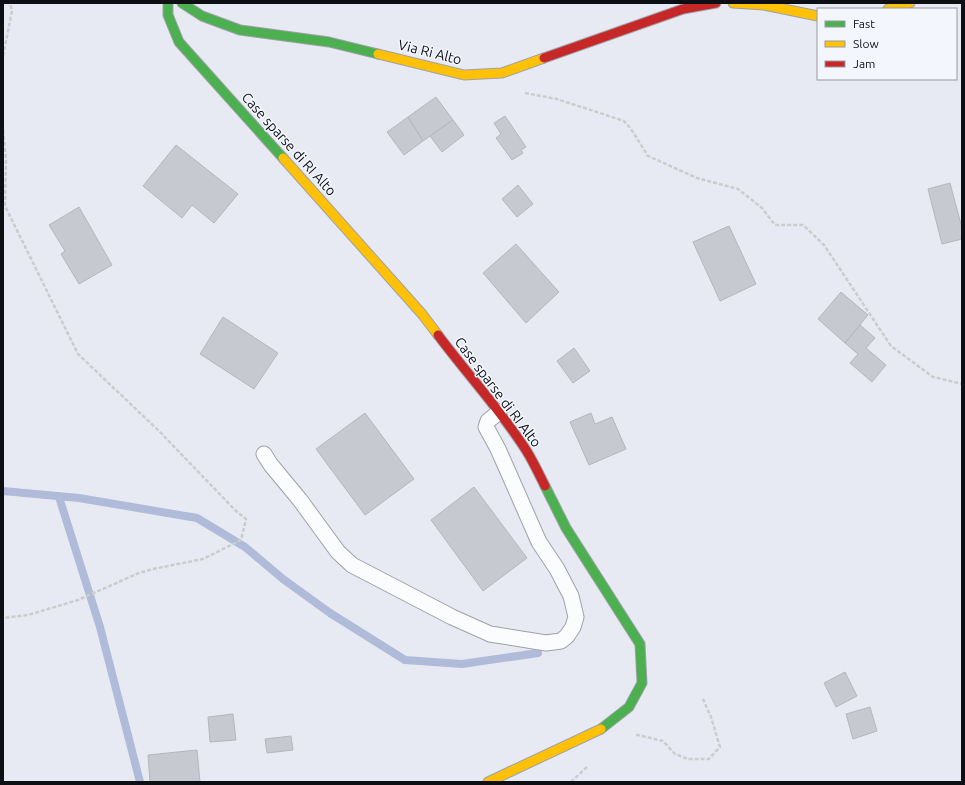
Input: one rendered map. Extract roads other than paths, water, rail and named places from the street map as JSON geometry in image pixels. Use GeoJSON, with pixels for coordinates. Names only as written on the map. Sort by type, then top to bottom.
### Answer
{"type":"FeatureCollection","features":[{"type":"Feature","properties":{"kind":"street","name":"Case sparse di RI Alto"},"geometry":{"type":"LineString","coordinates":[[168,3],[168,15],[179,42],[422,314],[460,365],[499,412],[527,451],[566,528],[640,644],[642,683],[629,707],[600,729],[488,782]]}},
{"type":"Feature","properties":{"kind":"street","name":"Via Ri Alto"},"geometry":{"type":"LineString","coordinates":[[182,3],[202,16],[240,30],[329,42],[464,75],[502,73],[684,9],[716,3]]}},
{"type":"Feature","properties":{"kind":"street"},"geometry":{"type":"LineString","coordinates":[[733,3],[764,5],[817,16]]}},
{"type":"Feature","properties":{"kind":"street"},"geometry":{"type":"LineString","coordinates":[[892,8],[910,3]]}},
{"type":"Feature","properties":{"kind":"lane"},"geometry":{"type":"LineString","coordinates":[[264,454],[338,552],[352,565],[452,617],[490,634],[546,643],[561,641],[567,636],[573,627],[576,617],[571,596],[557,569],[539,542],[498,449],[486,427],[488,421],[499,412]]}},
{"type":"Feature","properties":{"kind":"waterway"},"geometry":{"type":"LineString","coordinates":[[3,491],[79,498],[197,518],[245,547],[283,579],[330,613],[405,660],[462,664],[538,653]]}},
{"type":"Feature","properties":{"kind":"waterway"},"geometry":{"type":"LineString","coordinates":[[59,497],[100,627],[140,782]]}}]}
